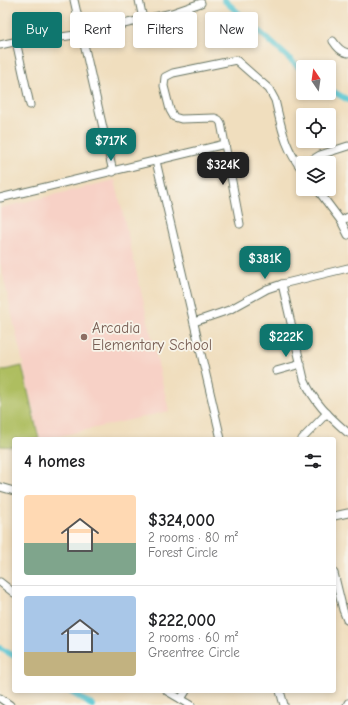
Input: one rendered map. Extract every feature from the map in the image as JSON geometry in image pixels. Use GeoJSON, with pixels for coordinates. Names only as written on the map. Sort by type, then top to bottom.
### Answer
{"type":"FeatureCollection","features":[{"type":"Feature","properties":{"kind":"street"},"geometry":{"type":"LineString","coordinates":[[74,0],[77,12]]}},
{"type":"Feature","properties":{"kind":"street"},"geometry":{"type":"LineString","coordinates":[[139,0],[142,12]]}},
{"type":"Feature","properties":{"kind":"street"},"geometry":{"type":"LineString","coordinates":[[175,12],[201,3]]}},
{"type":"Feature","properties":{"kind":"street"},"geometry":{"type":"LineString","coordinates":[[333,41],[337,47],[348,53]]}},
{"type":"Feature","properties":{"kind":"street"},"geometry":{"type":"LineString","coordinates":[[0,45],[12,42]]}},
{"type":"Feature","properties":{"kind":"street"},"geometry":{"type":"LineString","coordinates":[[18,48],[30,105]]}},
{"type":"Feature","properties":{"kind":"street"},"geometry":{"type":"LineString","coordinates":[[85,48],[113,172]]}},
{"type":"Feature","properties":{"kind":"street"},"geometry":{"type":"LineString","coordinates":[[240,224],[222,127],[219,120],[210,118],[181,119],[174,117],[170,110],[164,81],[165,77],[173,73],[236,60],[273,94],[285,141],[290,152],[296,159]]}},
{"type":"Feature","properties":{"kind":"street"},"geometry":{"type":"LineString","coordinates":[[0,198],[225,144]]}},
{"type":"Feature","properties":{"kind":"street"},"geometry":{"type":"LineString","coordinates":[[319,156],[348,146]]}},
{"type":"Feature","properties":{"kind":"street"},"geometry":{"type":"LineString","coordinates":[[156,161],[221,437]]}},
{"type":"Feature","properties":{"kind":"street"},"geometry":{"type":"LineString","coordinates":[[322,196],[341,221],[348,236]]}},
{"type":"Feature","properties":{"kind":"street"},"geometry":{"type":"LineString","coordinates":[[341,221],[348,216]]}},
{"type":"Feature","properties":{"kind":"street"},"geometry":{"type":"LineString","coordinates":[[194,322],[229,310],[267,289],[348,268]]}},
{"type":"Feature","properties":{"kind":"street"},"geometry":{"type":"LineString","coordinates":[[282,284],[301,364],[309,390],[316,403],[348,433]]}},
{"type":"Feature","properties":{"kind":"street"},"geometry":{"type":"LineString","coordinates":[[276,370],[301,364]]}},
{"type":"Feature","properties":{"kind":"street"},"geometry":{"type":"LineString","coordinates":[[304,437],[327,413]]}},
{"type":"Feature","properties":{"kind":"street"},"geometry":{"type":"LineString","coordinates":[[0,487],[12,490]]}},
{"type":"Feature","properties":{"kind":"street"},"geometry":{"type":"LineString","coordinates":[[336,516],[348,513]]}},
{"type":"Feature","properties":{"kind":"street"},"geometry":{"type":"LineString","coordinates":[[336,581],[347,620]]}},
{"type":"Feature","properties":{"kind":"street"},"geometry":{"type":"LineString","coordinates":[[0,582],[12,591]]}},
{"type":"Feature","properties":{"kind":"street"},"geometry":{"type":"LineString","coordinates":[[170,693],[191,705]]}},
{"type":"Feature","properties":{"kind":"street"},"geometry":{"type":"LineString","coordinates":[[181,699],[185,693]]}},
{"type":"Feature","properties":{"kind":"street"},"geometry":{"type":"LineString","coordinates":[[281,693],[284,705]]}},
{"type":"Feature","properties":{"kind":"street"},"geometry":{"type":"LineString","coordinates":[[0,698],[10,705]]}},
{"type":"Feature","properties":{"kind":"shaded area","name":"Arcadia Elementary School"},"geometry":{"type":"Polygon","coordinates":[[[115,180],[169,411],[56,437],[40,437],[0,262],[0,208],[115,180]]]}},
{"type":"Feature","properties":{"kind":"green space"},"geometry":{"type":"Polygon","coordinates":[[[22,366],[39,437],[12,437],[12,447],[0,446],[0,371],[22,366]]]}},
{"type":"Feature","properties":{"kind":"waterway"},"geometry":{"type":"LineString","coordinates":[[224,0],[296,65]]}},
{"type":"Feature","properties":{"kind":"waterway"},"geometry":{"type":"LineString","coordinates":[[336,93],[348,100]]}},
{"type":"Feature","properties":{"kind":"waterway"},"geometry":{"type":"LineString","coordinates":[[0,648],[12,655]]}},
{"type":"Feature","properties":{"kind":"waterway"},"geometry":{"type":"LineString","coordinates":[[72,693],[92,705]]}},
{"type":"Feature","properties":{"kind":"place","name":"Arcadia Elementary School"},"geometry":{"type":"Point","coordinates":[84,337]}}]}
